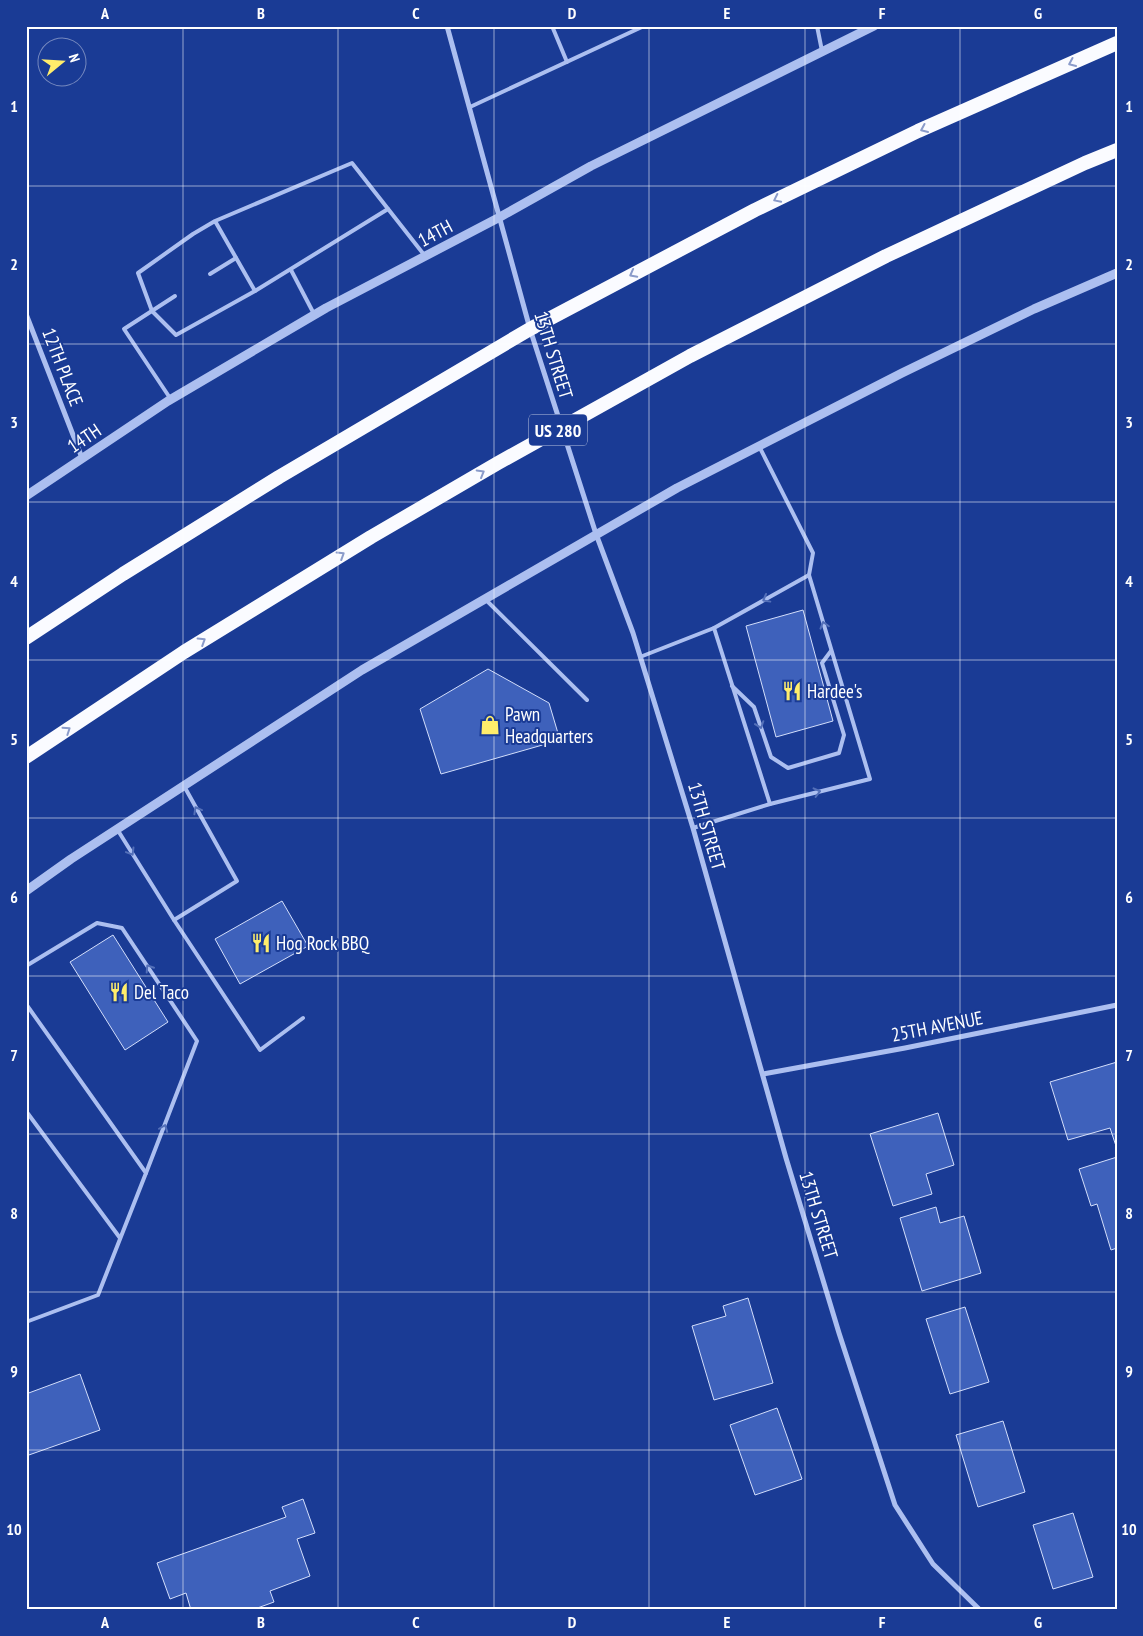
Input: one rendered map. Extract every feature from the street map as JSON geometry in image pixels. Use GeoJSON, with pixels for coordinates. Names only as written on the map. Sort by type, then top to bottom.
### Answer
{"type":"FeatureCollection","features":[{"type":"Feature","properties":{"kind":"highway"},"geometry":{"type":"LineString","coordinates":[[26,638],[123,574],[279,477],[530,329],[764,206],[918,131],[1117,43]]}},
{"type":"Feature","properties":{"kind":"highway","name":"US 280"},"geometry":{"type":"LineString","coordinates":[[26,757],[184,652],[371,537],[498,463],[690,356],[886,256],[1085,163],[1117,150]]}},
{"type":"Feature","properties":{"kind":"street","name":"13TH STREET"},"geometry":{"type":"LineString","coordinates":[[448,26],[530,329],[596,534],[633,632],[693,828],[786,1158],[836,1324],[895,1504],[933,1564],[980,1610]]}},
{"type":"Feature","properties":{"kind":"street","name":"14TH"},"geometry":{"type":"LineString","coordinates":[[26,496],[171,400],[314,315],[500,217],[591,166],[874,26]]}},
{"type":"Feature","properties":{"kind":"street"},"geometry":{"type":"LineString","coordinates":[[26,891],[71,859],[362,670],[676,488],[902,373],[1034,309],[1117,274]]}},
{"type":"Feature","properties":{"kind":"street","name":"12TH PLACE"},"geometry":{"type":"LineString","coordinates":[[26,314],[82,458]]}},
{"type":"Feature","properties":{"kind":"street","name":"25TH AVENUE"},"geometry":{"type":"LineString","coordinates":[[763,1074],[905,1048],[1117,1005]]}},
{"type":"Feature","properties":{"kind":"lane"},"geometry":{"type":"LineString","coordinates":[[552,26],[567,62]]}},
{"type":"Feature","properties":{"kind":"lane"},"geometry":{"type":"LineString","coordinates":[[470,108],[644,26]]}},
{"type":"Feature","properties":{"kind":"lane"},"geometry":{"type":"LineString","coordinates":[[817,26],[822,51]]}},
{"type":"Feature","properties":{"kind":"lane"},"geometry":{"type":"LineString","coordinates":[[388,209],[291,270],[176,335],[152,311],[138,273],[193,234],[215,221],[352,163],[425,256]]}},
{"type":"Feature","properties":{"kind":"lane"},"geometry":{"type":"LineString","coordinates":[[215,221],[255,291]]}},
{"type":"Feature","properties":{"kind":"lane"},"geometry":{"type":"LineString","coordinates":[[210,274],[236,258]]}},
{"type":"Feature","properties":{"kind":"lane"},"geometry":{"type":"LineString","coordinates":[[291,270],[314,315]]}},
{"type":"Feature","properties":{"kind":"lane"},"geometry":{"type":"LineString","coordinates":[[171,400],[124,329],[174,296]]}},
{"type":"Feature","properties":{"kind":"lane"},"geometry":{"type":"LineString","coordinates":[[693,828],[770,804],[870,779],[809,575],[813,553],[758,446]]}},
{"type":"Feature","properties":{"kind":"lane"},"geometry":{"type":"LineString","coordinates":[[640,657],[714,628],[809,575]]}},
{"type":"Feature","properties":{"kind":"lane"},"geometry":{"type":"LineString","coordinates":[[485,599],[587,700]]}},
{"type":"Feature","properties":{"kind":"lane"},"geometry":{"type":"LineString","coordinates":[[714,628],[770,804]]}},
{"type":"Feature","properties":{"kind":"lane"},"geometry":{"type":"LineString","coordinates":[[732,686],[754,707],[771,757],[788,768],[839,753],[844,735],[822,663],[832,651]]}},
{"type":"Feature","properties":{"kind":"lane"},"geometry":{"type":"LineString","coordinates":[[174,920],[237,881],[184,786]]}},
{"type":"Feature","properties":{"kind":"lane"},"geometry":{"type":"LineString","coordinates":[[117,829],[174,920],[260,1050],[303,1018]]}},
{"type":"Feature","properties":{"kind":"lane"},"geometry":{"type":"LineString","coordinates":[[26,966],[97,923],[122,928],[196,1041],[98,1295],[26,1322]]}},
{"type":"Feature","properties":{"kind":"lane"},"geometry":{"type":"LineString","coordinates":[[26,1004],[146,1174]]}},
{"type":"Feature","properties":{"kind":"lane"},"geometry":{"type":"LineString","coordinates":[[26,1111],[120,1238]]}},
{"type":"Feature","properties":{"kind":"building"},"geometry":{"type":"Polygon","coordinates":[[[803,610],[833,721],[776,737],[746,626],[803,610]]]}},
{"type":"Feature","properties":{"kind":"building","name":"Pawn Headquarters"},"geometry":{"type":"Polygon","coordinates":[[[488,669],[549,703],[560,740],[441,774],[420,709],[488,669]]]}},
{"type":"Feature","properties":{"kind":"building","name":"Hog Rock BBQ"},"geometry":{"type":"Polygon","coordinates":[[[282,901],[308,946],[240,984],[215,939],[282,901]]]}},
{"type":"Feature","properties":{"kind":"building","name":"Del Taco"},"geometry":{"type":"Polygon","coordinates":[[[113,935],[168,1022],[125,1050],[70,962],[113,935]]]}},
{"type":"Feature","properties":{"kind":"building"},"geometry":{"type":"Polygon","coordinates":[[[1117,1062],[1117,1145],[1110,1128],[1068,1140],[1050,1082],[1117,1062]]]}},
{"type":"Feature","properties":{"kind":"building"},"geometry":{"type":"Polygon","coordinates":[[[938,1113],[954,1165],[926,1174],[932,1194],[893,1206],[870,1134],[938,1113]]]}},
{"type":"Feature","properties":{"kind":"building"},"geometry":{"type":"Polygon","coordinates":[[[1117,1157],[1117,1248],[1111,1250],[1097,1204],[1091,1206],[1079,1169],[1117,1157]]]}},
{"type":"Feature","properties":{"kind":"building"},"geometry":{"type":"Polygon","coordinates":[[[936,1207],[940,1223],[964,1216],[981,1273],[922,1291],[900,1218],[936,1207]]]}},
{"type":"Feature","properties":{"kind":"building"},"geometry":{"type":"Polygon","coordinates":[[[748,1298],[773,1383],[714,1400],[692,1326],[726,1316],[723,1306],[748,1298]]]}},
{"type":"Feature","properties":{"kind":"building"},"geometry":{"type":"Polygon","coordinates":[[[965,1307],[989,1382],[950,1394],[926,1319],[965,1307]]]}},
{"type":"Feature","properties":{"kind":"building"},"geometry":{"type":"Polygon","coordinates":[[[80,1374],[100,1430],[26,1456],[26,1394],[80,1374]]]}},
{"type":"Feature","properties":{"kind":"building"},"geometry":{"type":"Polygon","coordinates":[[[777,1408],[802,1479],[755,1495],[730,1425],[777,1408]]]}},
{"type":"Feature","properties":{"kind":"building"},"geometry":{"type":"Polygon","coordinates":[[[1003,1421],[1025,1492],[978,1507],[956,1435],[1003,1421]]]}},
{"type":"Feature","properties":{"kind":"building"},"geometry":{"type":"Polygon","coordinates":[[[303,1499],[315,1533],[297,1539],[310,1576],[270,1591],[274,1602],[252,1610],[191,1610],[186,1593],[170,1599],[157,1563],[286,1517],[282,1507],[303,1499]]]}},
{"type":"Feature","properties":{"kind":"building"},"geometry":{"type":"Polygon","coordinates":[[[1073,1513],[1093,1577],[1053,1589],[1033,1525],[1073,1513]]]}},
{"type":"Feature","properties":{"kind":"place","name":"Hardee's"},"geometry":{"type":"Point","coordinates":[792,691]}},
{"type":"Feature","properties":{"kind":"place","name":"Pawn Headquarters"},"geometry":{"type":"Point","coordinates":[490,725]}},
{"type":"Feature","properties":{"kind":"place","name":"Hog Rock BBQ"},"geometry":{"type":"Point","coordinates":[261,943]}},
{"type":"Feature","properties":{"kind":"place","name":"Del Taco"},"geometry":{"type":"Point","coordinates":[119,992]}}]}
